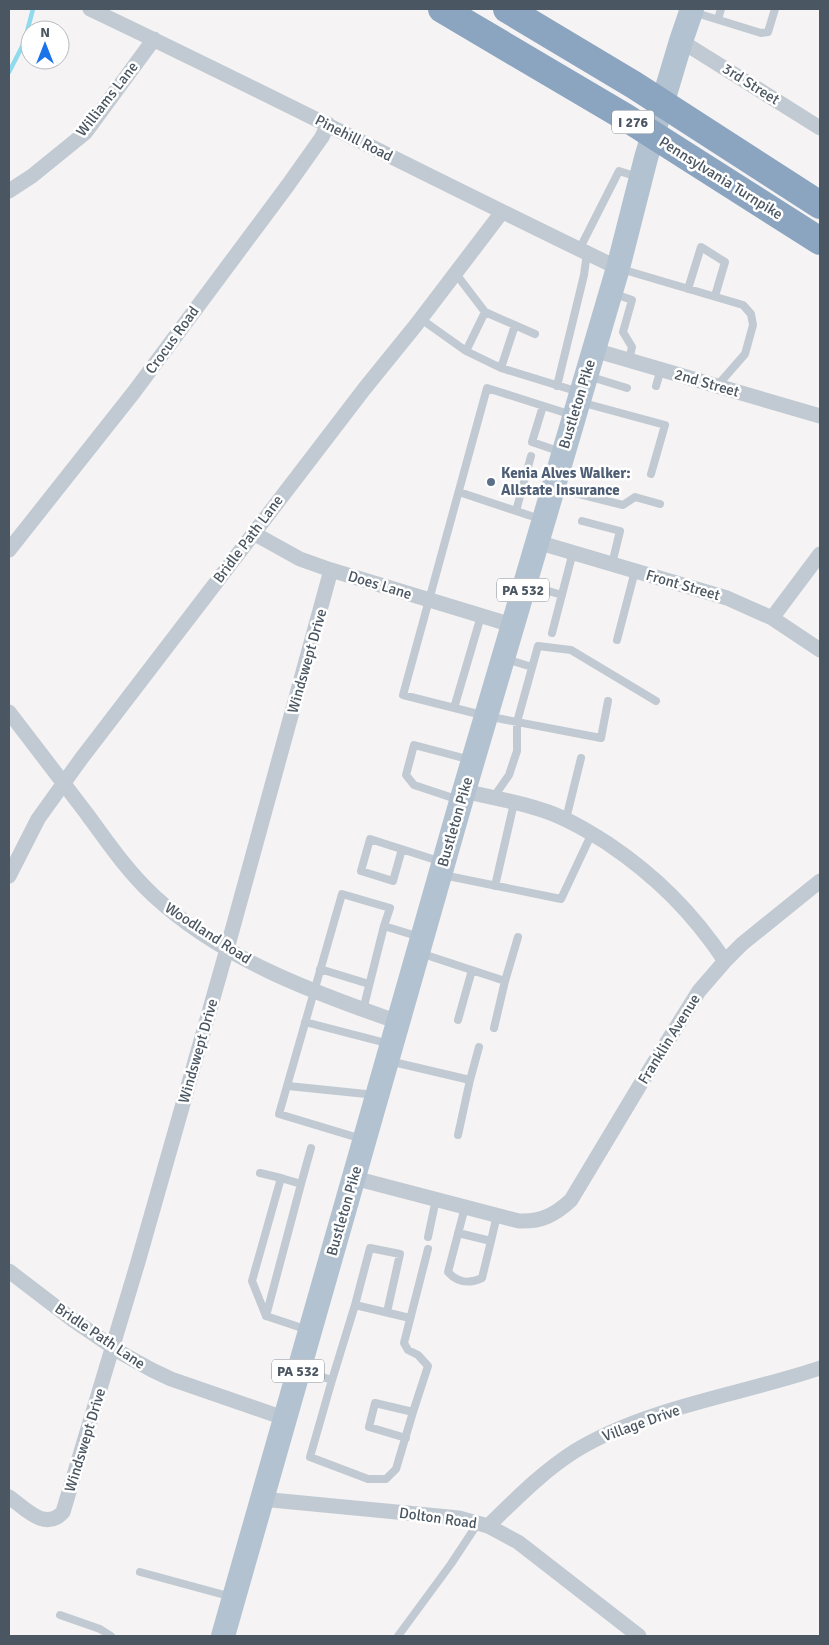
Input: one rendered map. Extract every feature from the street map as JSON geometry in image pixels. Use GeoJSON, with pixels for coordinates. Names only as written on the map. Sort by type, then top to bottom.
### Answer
{"type":"FeatureCollection","features":[{"type":"Feature","properties":{"kind":"highway","name":"Pennsylvania Turnpike"},"geometry":{"type":"LineString","coordinates":[[442,9],[625,117],[820,241]]}},
{"type":"Feature","properties":{"kind":"highway","name":"Pennsylvania Turnpike"},"geometry":{"type":"LineString","coordinates":[[507,9],[634,85],[820,205]]}},
{"type":"Feature","properties":{"kind":"main road","name":"Bustleton Pike"},"geometry":{"type":"LineString","coordinates":[[223,1636],[284,1418],[563,452],[594,350],[614,321],[611,292],[643,168],[672,68],[692,10]]}},
{"type":"Feature","properties":{"kind":"street","name":"Pinehill Road"},"geometry":{"type":"LineString","coordinates":[[90,9],[328,124],[618,268]]}},
{"type":"Feature","properties":{"kind":"street","name":"Williams Lane"},"geometry":{"type":"LineString","coordinates":[[9,191],[32,176],[84,133],[154,39]]}},
{"type":"Feature","properties":{"kind":"street","name":"3rd Street"},"geometry":{"type":"LineString","coordinates":[[681,41],[820,128]]}},
{"type":"Feature","properties":{"kind":"street","name":"Crocus Road"},"geometry":{"type":"LineString","coordinates":[[9,550],[134,392],[288,185],[322,137],[328,124]]}},
{"type":"Feature","properties":{"kind":"street","name":"Bridle Path Lane"},"geometry":{"type":"LineString","coordinates":[[9,876],[38,819],[64,783],[253,533],[456,274],[502,212]]}},
{"type":"Feature","properties":{"kind":"street","name":"2nd Street"},"geometry":{"type":"LineString","coordinates":[[594,350],[820,416]]}},
{"type":"Feature","properties":{"kind":"street","name":"Front Street"},"geometry":{"type":"LineString","coordinates":[[540,531],[573,552],[727,598],[772,618],[820,650]]}},
{"type":"Feature","properties":{"kind":"street","name":"Does Lane"},"geometry":{"type":"LineString","coordinates":[[253,533],[300,559],[512,625]]}},
{"type":"Feature","properties":{"kind":"street"},"geometry":{"type":"LineString","coordinates":[[772,618],[820,554]]}},
{"type":"Feature","properties":{"kind":"street","name":"Windswept Drive"},"geometry":{"type":"LineString","coordinates":[[9,1497],[41,1520],[48,1521],[58,1518],[63,1512],[227,949],[331,570]]}},
{"type":"Feature","properties":{"kind":"street","name":"Woodland Road"},"geometry":{"type":"LineString","coordinates":[[9,712],[125,865],[143,886],[169,909],[227,949],[263,968],[314,992],[398,1022]]}},
{"type":"Feature","properties":{"kind":"street"},"geometry":{"type":"LineString","coordinates":[[463,796],[493,798],[538,808],[566,819],[592,833],[641,867],[677,900],[709,937],[725,961]]}},
{"type":"Feature","properties":{"kind":"street","name":"Franklin Avenue"},"geometry":{"type":"LineString","coordinates":[[354,1178],[519,1221],[546,1218],[559,1211],[571,1200],[699,991],[742,944],[820,881]]}},
{"type":"Feature","properties":{"kind":"street","name":"Bridle Path Lane"},"geometry":{"type":"LineString","coordinates":[[9,1271],[73,1320],[137,1362],[171,1379],[284,1418]]}},
{"type":"Feature","properties":{"kind":"street","name":"Village Drive"},"geometry":{"type":"LineString","coordinates":[[483,1524],[556,1464],[616,1430],[659,1415],[820,1368]]}},
{"type":"Feature","properties":{"kind":"street","name":"Dolton Road"},"geometry":{"type":"LineString","coordinates":[[261,1499],[459,1518],[483,1524],[518,1542],[639,1636]]}},
{"type":"Feature","properties":{"kind":"lane"},"geometry":{"type":"LineString","coordinates":[[718,19],[721,9]]}},
{"type":"Feature","properties":{"kind":"lane"},"geometry":{"type":"LineString","coordinates":[[692,10],[760,34],[766,34],[775,9]]}},
{"type":"Feature","properties":{"kind":"lane"},"geometry":{"type":"LineString","coordinates":[[558,386],[584,274],[583,251],[619,171],[643,168]]}},
{"type":"Feature","properties":{"kind":"lane"},"geometry":{"type":"LineString","coordinates":[[688,289],[701,247],[725,262],[715,296]]}},
{"type":"Feature","properties":{"kind":"lane"},"geometry":{"type":"LineString","coordinates":[[618,268],[743,304],[751,314],[753,325],[745,354],[717,386]]}},
{"type":"Feature","properties":{"kind":"lane"},"geometry":{"type":"LineString","coordinates":[[456,274],[485,312],[536,334]]}},
{"type":"Feature","properties":{"kind":"lane"},"geometry":{"type":"LineString","coordinates":[[466,351],[485,312]]}},
{"type":"Feature","properties":{"kind":"lane"},"geometry":{"type":"LineString","coordinates":[[421,319],[466,351],[501,368],[558,386],[580,396],[665,425],[651,474]]}},
{"type":"Feature","properties":{"kind":"lane"},"geometry":{"type":"LineString","coordinates":[[614,321],[632,346],[628,360]]}},
{"type":"Feature","properties":{"kind":"lane"},"geometry":{"type":"LineString","coordinates":[[501,368],[516,325]]}},
{"type":"Feature","properties":{"kind":"lane"},"geometry":{"type":"LineString","coordinates":[[656,386],[661,369]]}},
{"type":"Feature","properties":{"kind":"lane"},"geometry":{"type":"LineString","coordinates":[[608,701],[600,738],[486,716],[403,695],[488,388],[543,406],[580,396],[627,388]]}},
{"type":"Feature","properties":{"kind":"lane"},"geometry":{"type":"LineString","coordinates":[[543,406],[532,442],[563,452]]}},
{"type":"Feature","properties":{"kind":"lane"},"geometry":{"type":"LineString","coordinates":[[516,511],[531,456]]}},
{"type":"Feature","properties":{"kind":"lane"},"geometry":{"type":"LineString","coordinates":[[553,487],[622,505],[635,497],[660,504]]}},
{"type":"Feature","properties":{"kind":"lane"},"geometry":{"type":"LineString","coordinates":[[460,492],[516,511],[540,531]]}},
{"type":"Feature","properties":{"kind":"lane"},"geometry":{"type":"LineString","coordinates":[[582,521],[620,530],[612,564]]}},
{"type":"Feature","properties":{"kind":"lane"},"geometry":{"type":"LineString","coordinates":[[552,633],[573,552]]}},
{"type":"Feature","properties":{"kind":"lane"},"geometry":{"type":"LineString","coordinates":[[617,640],[634,571]]}},
{"type":"Feature","properties":{"kind":"lane"},"geometry":{"type":"LineString","coordinates":[[524,584],[562,595]]}},
{"type":"Feature","properties":{"kind":"lane"},"geometry":{"type":"LineString","coordinates":[[454,708],[481,616]]}},
{"type":"Feature","properties":{"kind":"lane"},"geometry":{"type":"LineString","coordinates":[[493,798],[510,775],[517,751],[517,722],[538,646],[572,650],[656,701]]}},
{"type":"Feature","properties":{"kind":"lane"},"geometry":{"type":"LineString","coordinates":[[503,658],[532,667]]}},
{"type":"Feature","properties":{"kind":"lane"},"geometry":{"type":"LineString","coordinates":[[463,796],[414,785],[406,775],[414,745],[473,761]]}},
{"type":"Feature","properties":{"kind":"lane"},"geometry":{"type":"LineString","coordinates":[[566,819],[581,758]]}},
{"type":"Feature","properties":{"kind":"lane"},"geometry":{"type":"LineString","coordinates":[[495,886],[514,803]]}},
{"type":"Feature","properties":{"kind":"lane"},"geometry":{"type":"LineString","coordinates":[[402,849],[393,880],[361,871],[370,839],[402,849],[442,868],[495,886],[561,899],[592,833]]}},
{"type":"Feature","properties":{"kind":"lane"},"geometry":{"type":"LineString","coordinates":[[363,1010],[390,908],[342,894],[279,1114],[364,1140]]}},
{"type":"Feature","properties":{"kind":"lane"},"geometry":{"type":"LineString","coordinates":[[384,926],[472,970],[505,981]]}},
{"type":"Feature","properties":{"kind":"lane"},"geometry":{"type":"LineString","coordinates":[[494,1028],[518,937]]}},
{"type":"Feature","properties":{"kind":"lane"},"geometry":{"type":"LineString","coordinates":[[320,968],[370,984]]}},
{"type":"Feature","properties":{"kind":"lane"},"geometry":{"type":"LineString","coordinates":[[458,1020],[472,970]]}},
{"type":"Feature","properties":{"kind":"lane"},"geometry":{"type":"LineString","coordinates":[[305,1022],[470,1080]]}},
{"type":"Feature","properties":{"kind":"lane"},"geometry":{"type":"LineString","coordinates":[[458,1135],[479,1047]]}},
{"type":"Feature","properties":{"kind":"lane"},"geometry":{"type":"LineString","coordinates":[[288,1086],[378,1095]]}},
{"type":"Feature","properties":{"kind":"lane"},"geometry":{"type":"LineString","coordinates":[[266,1316],[311,1148]]}},
{"type":"Feature","properties":{"kind":"lane"},"geometry":{"type":"LineString","coordinates":[[260,1173],[301,1184]]}},
{"type":"Feature","properties":{"kind":"lane"},"geometry":{"type":"LineString","coordinates":[[266,1316],[252,1281],[281,1178]]}},
{"type":"Feature","properties":{"kind":"lane"},"geometry":{"type":"LineString","coordinates":[[428,1237],[436,1199]]}},
{"type":"Feature","properties":{"kind":"lane"},"geometry":{"type":"LineString","coordinates":[[465,1207],[448,1272],[454,1279],[472,1283],[482,1278],[497,1215]]}},
{"type":"Feature","properties":{"kind":"lane"},"geometry":{"type":"LineString","coordinates":[[458,1233],[491,1240]]}},
{"type":"Feature","properties":{"kind":"lane"},"geometry":{"type":"LineString","coordinates":[[387,1312],[400,1254],[370,1248],[310,1457],[368,1479],[386,1479],[396,1469],[428,1366],[418,1355],[408,1350],[404,1343],[428,1249]]}},
{"type":"Feature","properties":{"kind":"lane"},"geometry":{"type":"LineString","coordinates":[[355,1305],[410,1318]]}},
{"type":"Feature","properties":{"kind":"lane"},"geometry":{"type":"LineString","coordinates":[[266,1316],[310,1330]]}},
{"type":"Feature","properties":{"kind":"lane"},"geometry":{"type":"LineString","coordinates":[[298,1370],[332,1380]]}},
{"type":"Feature","properties":{"kind":"lane"},"geometry":{"type":"LineString","coordinates":[[406,1438],[369,1427],[375,1403],[413,1412]]}},
{"type":"Feature","properties":{"kind":"lane"},"geometry":{"type":"LineString","coordinates":[[398,1636],[483,1524]]}},
{"type":"Feature","properties":{"kind":"lane"},"geometry":{"type":"LineString","coordinates":[[140,1572],[234,1597]]}},
{"type":"Feature","properties":{"kind":"lane"},"geometry":{"type":"LineString","coordinates":[[60,1615],[100,1629],[111,1636]]}},
{"type":"Feature","properties":{"kind":"waterway"},"geometry":{"type":"LineString","coordinates":[[9,72],[24,43],[33,9]]}},
{"type":"Feature","properties":{"kind":"place","name":"Kenia Alves Walker: Allstate Insurance"},"geometry":{"type":"Point","coordinates":[491,482]}}]}
